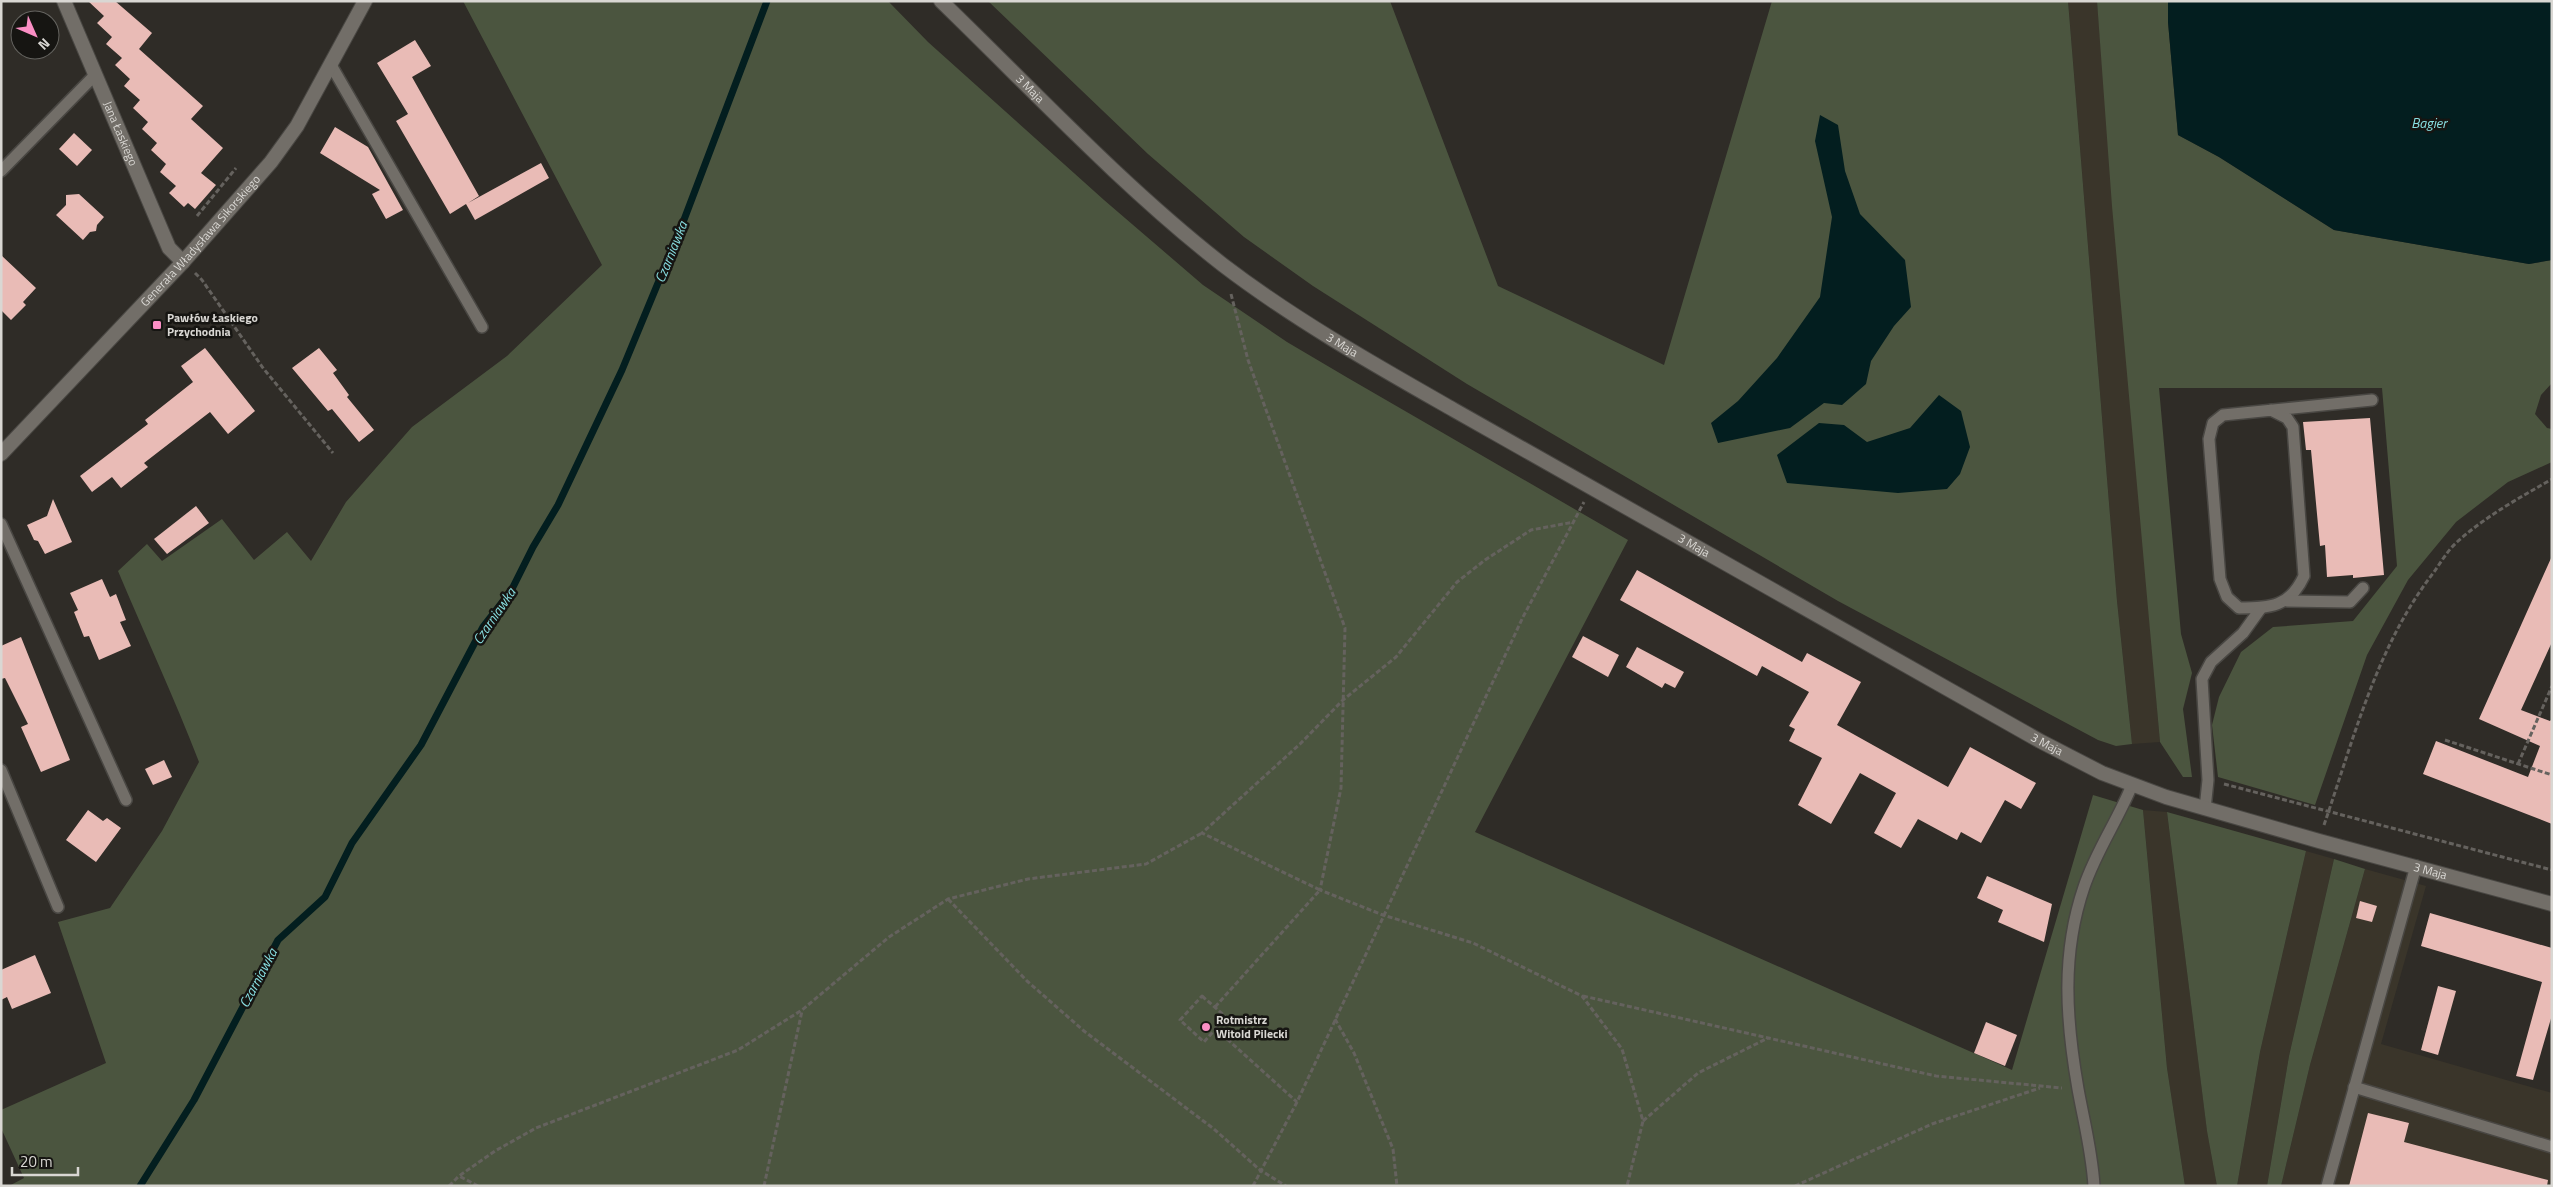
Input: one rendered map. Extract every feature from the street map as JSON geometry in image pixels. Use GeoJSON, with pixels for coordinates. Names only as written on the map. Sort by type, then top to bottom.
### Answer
{"type":"FeatureCollection","features":[{"type":"Feature","properties":{"kind":"main road","name":"Jana Łaskiego"},"geometry":{"type":"LineString","coordinates":[[64,1],[169,248],[183,262]]}},
{"type":"Feature","properties":{"kind":"main road","name":"Generała Władysława Sikorskiego"},"geometry":{"type":"LineString","coordinates":[[1,454],[183,262],[271,162],[297,126],[365,1]]}},
{"type":"Feature","properties":{"kind":"main road","name":"3 Maja"},"geometry":{"type":"LineString","coordinates":[[941,1],[1130,183],[1224,265],[1325,335],[2040,741],[2102,773],[2205,809],[2552,904]]}},
{"type":"Feature","properties":{"kind":"lane"},"geometry":{"type":"LineString","coordinates":[[331,65],[482,328]]}},
{"type":"Feature","properties":{"kind":"lane"},"geometry":{"type":"LineString","coordinates":[[1,171],[95,75]]}},
{"type":"Feature","properties":{"kind":"lane"},"geometry":{"type":"LineString","coordinates":[[2363,588],[2350,602],[2287,601],[2261,608],[2239,608],[2227,597],[2220,579],[2209,439],[2213,423],[2223,415],[2372,400]]}},
{"type":"Feature","properties":{"kind":"lane"},"geometry":{"type":"LineString","coordinates":[[2271,410],[2287,418],[2293,426],[2304,576],[2298,588],[2287,601]]}},
{"type":"Feature","properties":{"kind":"lane"},"geometry":{"type":"LineString","coordinates":[[1,524],[126,800]]}},
{"type":"Feature","properties":{"kind":"lane"},"geometry":{"type":"LineString","coordinates":[[2205,809],[2208,780],[2202,679],[2211,662],[2243,633],[2261,608]]}},
{"type":"Feature","properties":{"kind":"lane"},"geometry":{"type":"LineString","coordinates":[[1,770],[58,907]]}},
{"type":"Feature","properties":{"kind":"lane"},"geometry":{"type":"LineString","coordinates":[[2094,1186],[2092,1153],[2078,1089],[2066,1003],[2068,950],[2083,888],[2132,785]]}},
{"type":"Feature","properties":{"kind":"lane"},"geometry":{"type":"LineString","coordinates":[[2327,1186],[2416,866]]}},
{"type":"Feature","properties":{"kind":"lane"},"geometry":{"type":"LineString","coordinates":[[2354,1087],[2552,1146]]}},
{"type":"Feature","properties":{"kind":"path"},"geometry":{"type":"LineString","coordinates":[[206,204],[236,168]]}},
{"type":"Feature","properties":{"kind":"path"},"geometry":{"type":"LineString","coordinates":[[183,262],[202,280],[263,368],[333,453]]}},
{"type":"Feature","properties":{"kind":"path"},"geometry":{"type":"LineString","coordinates":[[1215,1007],[1320,890],[1341,788],[1345,628],[1248,360],[1224,265]]}},
{"type":"Feature","properties":{"kind":"path"},"geometry":{"type":"LineString","coordinates":[[2319,841],[2373,684],[2391,640],[2420,590],[2456,543],[2497,510],[2552,479]]}},
{"type":"Feature","properties":{"kind":"path"},"geometry":{"type":"LineString","coordinates":[[1253,1186],[1297,1102],[1524,617],[1592,488]]}},
{"type":"Feature","properties":{"kind":"path"},"geometry":{"type":"LineString","coordinates":[[449,1186],[459,1176],[495,1151],[536,1128],[738,1050],[802,1010],[889,936],[948,899],[1028,879],[1146,864],[1202,833],[1300,744],[1343,700],[1396,657],[1458,582],[1478,566],[1532,530],[1574,522]]}},
{"type":"Feature","properties":{"kind":"path"},"geometry":{"type":"LineString","coordinates":[[2518,764],[2552,686]]}},
{"type":"Feature","properties":{"kind":"path"},"geometry":{"type":"LineString","coordinates":[[2445,740],[2552,775]]}},
{"type":"Feature","properties":{"kind":"path"},"geometry":{"type":"LineString","coordinates":[[2208,780],[2329,810],[2552,870]]}},
{"type":"Feature","properties":{"kind":"path"},"geometry":{"type":"LineString","coordinates":[[1202,833],[1320,890],[1383,915],[1473,942],[1582,996],[1936,1076],[2078,1089]]}},
{"type":"Feature","properties":{"kind":"path"},"geometry":{"type":"LineString","coordinates":[[948,899],[1027,980],[1084,1031],[1214,1129],[1260,1170],[1286,1186]]}},
{"type":"Feature","properties":{"kind":"path"},"geometry":{"type":"LineString","coordinates":[[1202,996],[1226,1017],[1216,1028],[1204,1042],[1180,1020],[1202,996]]}},
{"type":"Feature","properties":{"kind":"path"},"geometry":{"type":"LineString","coordinates":[[1582,996],[1622,1048],[1643,1121],[1627,1186]]}},
{"type":"Feature","properties":{"kind":"path"},"geometry":{"type":"LineString","coordinates":[[764,1186],[802,1010]]}},
{"type":"Feature","properties":{"kind":"path"},"geometry":{"type":"LineString","coordinates":[[1335,1019],[1354,1053],[1393,1149],[1398,1186]]}},
{"type":"Feature","properties":{"kind":"path"},"geometry":{"type":"LineString","coordinates":[[1216,1028],[1297,1102]]}},
{"type":"Feature","properties":{"kind":"path"},"geometry":{"type":"LineString","coordinates":[[1643,1121],[1698,1073],[1768,1038]]}},
{"type":"Feature","properties":{"kind":"path"},"geometry":{"type":"LineString","coordinates":[[1795,1186],[1932,1124],[2041,1087]]}},
{"type":"Feature","properties":{"kind":"path"},"geometry":{"type":"LineString","coordinates":[[459,1176],[478,1186]]}},
{"type":"Feature","properties":{"kind":"shaded area"},"geometry":{"type":"Polygon","coordinates":[[[2068,1],[2097,1],[2160,742],[2132,744],[2117,601],[2068,1]]]}},
{"type":"Feature","properties":{"kind":"shaded area"},"geometry":{"type":"Polygon","coordinates":[[[2143,810],[2167,812],[2207,1130],[2217,1186],[2185,1186],[2167,1068],[2143,810]]]}},
{"type":"Feature","properties":{"kind":"shaded area"},"geometry":{"type":"Polygon","coordinates":[[[2306,851],[2334,859],[2289,1056],[2267,1186],[2237,1186],[2260,1052],[2306,851]]]}},
{"type":"Feature","properties":{"kind":"shaded area"},"geometry":{"type":"Polygon","coordinates":[[[2365,869],[2426,886],[2381,1044],[2552,1093],[2552,1186],[2281,1186],[2310,1065],[2365,869]]]}},
{"type":"Feature","properties":{"kind":"green space"},"geometry":{"type":"Polygon","coordinates":[[[463,1],[888,1],[928,42],[1104,200],[1203,285],[1287,342],[1628,540],[1475,832],[2012,1070],[2093,795],[2143,810],[2167,1068],[2185,1186],[9,1186],[24,1178],[1,1128],[1,1110],[106,1063],[58,922],[110,908],[162,831],[199,762],[118,571],[147,544],[162,561],[222,519],[254,560],[287,532],[311,561],[346,502],[412,427],[507,356],[602,265],[463,1]]]}},
{"type":"Feature","properties":{"kind":"green space"},"geometry":{"type":"Polygon","coordinates":[[[988,1],[1390,1],[1498,286],[1664,365],[1772,1],[2068,1],[2117,601],[2132,744],[2116,746],[2098,740],[1838,601],[1467,384],[1313,286],[1244,237],[1148,154],[988,1]]]}},
{"type":"Feature","properties":{"kind":"green space"},"geometry":{"type":"Polygon","coordinates":[[[2097,1],[2168,1],[2168,22],[2178,135],[2219,157],[2334,230],[2529,264],[2552,260],[2552,383],[2541,395],[2535,414],[2547,428],[2552,429],[2552,462],[2508,482],[2456,522],[2408,580],[2367,655],[2315,805],[2218,777],[2212,725],[2219,697],[2241,652],[2273,627],[2353,621],[2397,566],[2382,388],[2159,388],[2181,634],[2192,673],[2183,709],[2192,777],[2183,777],[2160,742],[2112,206],[2097,1]]]}},
{"type":"Feature","properties":{"kind":"green space"},"geometry":{"type":"Polygon","coordinates":[[[2167,812],[2306,851],[2260,1052],[2237,1186],[2217,1186],[2207,1131],[2167,812]]]}},
{"type":"Feature","properties":{"kind":"green space"},"geometry":{"type":"Polygon","coordinates":[[[2334,859],[2365,869],[2310,1065],[2281,1186],[2267,1186],[2289,1056],[2334,859]]]}},
{"type":"Feature","properties":{"kind":"water","name":"Bagier"},"geometry":{"type":"Polygon","coordinates":[[[2168,1],[2552,1],[2552,260],[2529,264],[2334,230],[2219,157],[2178,135],[2168,22],[2168,1]]]}},
{"type":"Feature","properties":{"kind":"water"},"geometry":{"type":"Polygon","coordinates":[[[1820,115],[1838,125],[1845,171],[1860,214],[1905,260],[1911,307],[1894,326],[1871,361],[1866,384],[1842,405],[1824,403],[1790,428],[1718,443],[1711,423],[1738,401],[1777,358],[1820,297],[1832,217],[1815,141],[1820,115]]]}},
{"type":"Feature","properties":{"kind":"water"},"geometry":{"type":"Polygon","coordinates":[[[1939,395],[1961,411],[1970,447],[1960,474],[1947,489],[1898,493],[1787,483],[1777,455],[1819,423],[1844,425],[1867,442],[1910,428],[1939,395]]]}},
{"type":"Feature","properties":{"kind":"building"},"geometry":{"type":"Polygon","coordinates":[[[88,1],[115,1],[152,33],[139,49],[203,106],[191,119],[223,148],[201,173],[216,185],[195,209],[188,203],[184,207],[169,193],[176,186],[160,172],[166,164],[151,150],[157,143],[142,129],[148,122],[133,108],[140,100],[124,86],[130,79],[115,65],[122,58],[106,44],[112,37],[97,23],[104,16],[88,1]]]}},
{"type":"Feature","properties":{"kind":"building"},"geometry":{"type":"Polygon","coordinates":[[[415,40],[431,66],[412,77],[479,196],[468,203],[541,163],[549,178],[475,220],[466,204],[450,214],[396,121],[408,114],[377,63],[415,40]]]}},
{"type":"Feature","properties":{"kind":"building"},"geometry":{"type":"Polygon","coordinates":[[[335,127],[368,147],[403,210],[386,219],[372,194],[380,190],[320,153],[335,127]]]}},
{"type":"Feature","properties":{"kind":"building"},"geometry":{"type":"Polygon","coordinates":[[[74,133],[92,150],[77,166],[59,149],[74,133]]]}},
{"type":"Feature","properties":{"kind":"building"},"geometry":{"type":"Polygon","coordinates":[[[79,194],[104,217],[97,225],[96,231],[90,232],[83,240],[56,215],[66,205],[66,195],[79,194]]]}},
{"type":"Feature","properties":{"kind":"building"},"geometry":{"type":"Polygon","coordinates":[[[1,255],[36,288],[23,302],[26,305],[11,320],[1,310],[1,255]]]}},
{"type":"Feature","properties":{"kind":"building"},"geometry":{"type":"Polygon","coordinates":[[[205,348],[255,411],[228,434],[210,412],[144,463],[148,467],[121,488],[112,477],[92,492],[80,476],[148,424],[145,420],[193,382],[181,366],[205,348]]]}},
{"type":"Feature","properties":{"kind":"building"},"geometry":{"type":"Polygon","coordinates":[[[319,348],[337,370],[333,373],[349,395],[347,397],[374,430],[359,442],[332,409],[328,411],[292,368],[319,348]]]}},
{"type":"Feature","properties":{"kind":"building"},"geometry":{"type":"Polygon","coordinates":[[[2370,418],[2384,575],[2353,578],[2353,575],[2327,577],[2325,545],[2320,546],[2311,450],[2306,450],[2303,422],[2370,418]]]}},
{"type":"Feature","properties":{"kind":"building"},"geometry":{"type":"Polygon","coordinates":[[[53,499],[72,542],[45,554],[38,541],[34,540],[27,525],[47,516],[53,499]]]}},
{"type":"Feature","properties":{"kind":"building"},"geometry":{"type":"Polygon","coordinates":[[[196,506],[209,523],[167,554],[154,539],[196,506]]]}},
{"type":"Feature","properties":{"kind":"building"},"geometry":{"type":"Polygon","coordinates":[[[2552,556],[2552,642],[2521,710],[2550,721],[2552,719],[2552,824],[2423,774],[2436,741],[2528,777],[2540,746],[2479,719],[2552,556]]]}},
{"type":"Feature","properties":{"kind":"building"},"geometry":{"type":"Polygon","coordinates":[[[1637,570],[1802,662],[1807,653],[1861,682],[1837,725],[1948,787],[1970,747],[2036,783],[2021,809],[2005,800],[1981,843],[1961,832],[1957,840],[1918,819],[1901,848],[1874,833],[1896,793],[1860,773],[1831,824],[1798,805],[1822,758],[1789,741],[1795,729],[1789,726],[1809,692],[1762,666],[1757,676],[1620,600],[1637,570]]]}},
{"type":"Feature","properties":{"kind":"building"},"geometry":{"type":"Polygon","coordinates":[[[102,579],[110,597],[116,594],[126,620],[120,622],[131,646],[99,660],[89,636],[84,637],[74,612],[78,610],[70,593],[102,579]]]}},
{"type":"Feature","properties":{"kind":"building"},"geometry":{"type":"Polygon","coordinates":[[[1583,636],[1619,655],[1608,677],[1572,657],[1583,636]]]}},
{"type":"Feature","properties":{"kind":"building"},"geometry":{"type":"Polygon","coordinates":[[[21,637],[70,760],[41,772],[21,727],[28,724],[5,678],[1,679],[1,646],[21,637]]]}},
{"type":"Feature","properties":{"kind":"building"},"geometry":{"type":"Polygon","coordinates":[[[1637,647],[1684,672],[1675,688],[1665,683],[1662,688],[1626,667],[1637,647]]]}},
{"type":"Feature","properties":{"kind":"building"},"geometry":{"type":"Polygon","coordinates":[[[164,760],[172,777],[153,785],[145,769],[164,760]]]}},
{"type":"Feature","properties":{"kind":"building"},"geometry":{"type":"Polygon","coordinates":[[[88,810],[103,821],[107,818],[121,828],[96,862],[66,840],[88,810]]]}},
{"type":"Feature","properties":{"kind":"building"},"geometry":{"type":"Polygon","coordinates":[[[1987,876],[2052,904],[2044,942],[1998,922],[2003,910],[1977,898],[1987,876]]]}},
{"type":"Feature","properties":{"kind":"building"},"geometry":{"type":"Polygon","coordinates":[[[2360,901],[2377,906],[2372,922],[2356,918],[2360,901]]]}},
{"type":"Feature","properties":{"kind":"building"},"geometry":{"type":"Polygon","coordinates":[[[2430,913],[2552,948],[2552,1015],[2533,1080],[2516,1076],[2542,982],[2421,946],[2430,913]]]}},
{"type":"Feature","properties":{"kind":"building"},"geometry":{"type":"Polygon","coordinates":[[[35,955],[51,993],[12,1009],[7,997],[1,1000],[1,970],[35,955]]]}},
{"type":"Feature","properties":{"kind":"building"},"geometry":{"type":"Polygon","coordinates":[[[2438,986],[2456,991],[2438,1055],[2421,1050],[2438,986]]]}},
{"type":"Feature","properties":{"kind":"building"},"geometry":{"type":"Polygon","coordinates":[[[1986,1022],[2017,1035],[2005,1066],[1974,1053],[1986,1022]]]}},
{"type":"Feature","properties":{"kind":"building"},"geometry":{"type":"Polygon","coordinates":[[[2368,1113],[2409,1123],[2404,1142],[2548,1180],[2547,1186],[2349,1186],[2368,1113]]]}},
{"type":"Feature","properties":{"kind":"waterway","name":"Czarniawka"},"geometry":{"type":"LineString","coordinates":[[140,1186],[194,1100],[278,940],[325,897],[352,843],[421,745],[483,627],[511,591],[533,547],[558,505],[622,370],[682,225],[767,1]]}},
{"type":"Feature","properties":{"kind":"place","name":"Pawłów Łaskiego Przychodnia"},"geometry":{"type":"Point","coordinates":[157,325]}},
{"type":"Feature","properties":{"kind":"place","name":"Rotmistrz Witold Pilecki"},"geometry":{"type":"Point","coordinates":[1206,1027]}}]}
